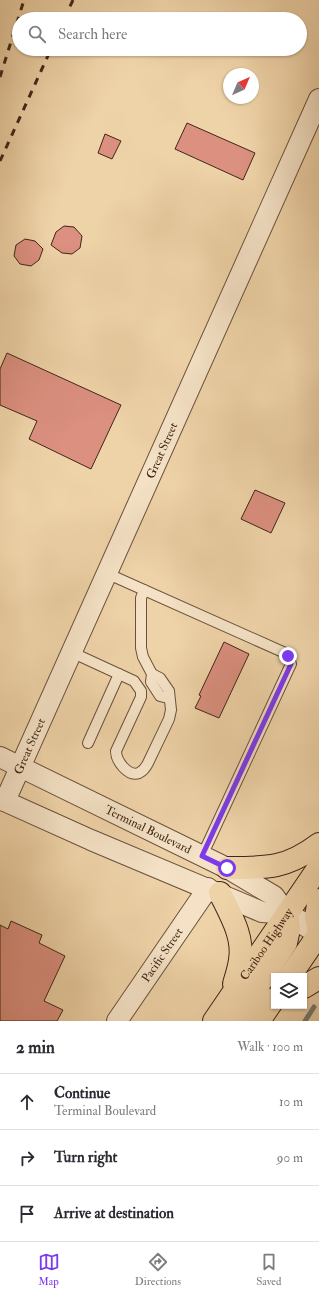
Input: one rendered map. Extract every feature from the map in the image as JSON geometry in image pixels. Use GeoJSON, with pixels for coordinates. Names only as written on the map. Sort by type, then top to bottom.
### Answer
{"type":"FeatureCollection","features":[{"type":"Feature","properties":{"kind":"highway"},"geometry":{"type":"LineString","coordinates":[[227,868],[278,866],[290,862],[319,844]]}},
{"type":"Feature","properties":{"kind":"highway","name":"Cariboo Highway"},"geometry":{"type":"LineString","coordinates":[[214,1021],[319,868]]}},
{"type":"Feature","properties":{"kind":"highway"},"geometry":{"type":"LineString","coordinates":[[214,891],[238,931],[241,947],[240,960],[230,998]]}},
{"type":"Feature","properties":{"kind":"highway"},"geometry":{"type":"LineString","coordinates":[[292,973],[319,932],[316,916],[319,900]]}},
{"type":"Feature","properties":{"kind":"highway"},"geometry":{"type":"LineString","coordinates":[[235,1021],[286,943],[289,929],[287,914]]}},
{"type":"Feature","properties":{"kind":"highway"},"geometry":{"type":"LineString","coordinates":[[307,985],[319,978]]}},
{"type":"Feature","properties":{"kind":"highway"},"geometry":{"type":"LineString","coordinates":[[259,1021],[271,1003]]}},
{"type":"Feature","properties":{"kind":"highway"},"geometry":{"type":"LineString","coordinates":[[272,1021],[282,1009]]}},
{"type":"Feature","properties":{"kind":"street","name":"Great Street"},"geometry":{"type":"LineString","coordinates":[[3,800],[21,766],[106,572],[319,99]]}},
{"type":"Feature","properties":{"kind":"street","name":"Terminal Boulevard"},"geometry":{"type":"LineString","coordinates":[[0,756],[227,868],[274,896],[287,914]]}},
{"type":"Feature","properties":{"kind":"street","name":"Terminal Boulevard"},"geometry":{"type":"LineString","coordinates":[[3,800],[91,840],[262,912],[287,914],[319,932]]}},
{"type":"Feature","properties":{"kind":"street","name":"Pacific Street"},"geometry":{"type":"LineString","coordinates":[[117,1021],[214,891]]}},
{"type":"Feature","properties":{"kind":"lane"},"geometry":{"type":"LineString","coordinates":[[106,572],[283,652],[288,656],[291,664],[202,856]]}},
{"type":"Feature","properties":{"kind":"lane"},"geometry":{"type":"LineString","coordinates":[[71,652],[134,681],[141,691],[141,697],[116,751],[118,762],[134,773],[139,773],[144,770],[148,763],[169,719],[171,710],[168,698],[169,691],[160,678],[152,674],[143,658],[141,648],[141,598],[144,590]]}},
{"type":"Feature","properties":{"kind":"lane"},"geometry":{"type":"LineString","coordinates":[[88,743],[119,674]]}},
{"type":"Feature","properties":{"kind":"building"},"geometry":{"type":"Polygon","coordinates":[[[187,123],[255,153],[243,180],[175,149],[187,123]]]}},
{"type":"Feature","properties":{"kind":"building"},"geometry":{"type":"Polygon","coordinates":[[[105,134],[121,141],[112,159],[98,153],[105,134]]]}},
{"type":"Feature","properties":{"kind":"building"},"geometry":{"type":"Polygon","coordinates":[[[64,226],[74,227],[82,236],[80,248],[72,254],[62,253],[51,245],[56,232],[64,226]]]}},
{"type":"Feature","properties":{"kind":"building"},"geometry":{"type":"Polygon","coordinates":[[[25,239],[35,241],[43,249],[39,260],[31,266],[20,264],[14,256],[16,245],[25,239]]]}},
{"type":"Feature","properties":{"kind":"building"},"geometry":{"type":"Polygon","coordinates":[[[7,353],[121,405],[91,469],[29,439],[37,421],[0,405],[0,369],[7,353]]]}},
{"type":"Feature","properties":{"kind":"building"},"geometry":{"type":"Polygon","coordinates":[[[255,490],[285,503],[271,533],[241,519],[255,490]]]}},
{"type":"Feature","properties":{"kind":"building"},"geometry":{"type":"Polygon","coordinates":[[[224,642],[249,654],[219,718],[195,708],[201,696],[199,695],[224,642]]]}},
{"type":"Feature","properties":{"kind":"building"},"geometry":{"type":"Polygon","coordinates":[[[11,921],[42,935],[39,943],[65,956],[44,1001],[63,1010],[57,1021],[0,1021],[0,925],[8,929],[11,921]]]}},
{"type":"Feature","properties":{"kind":"waterway"},"geometry":{"type":"LineString","coordinates":[[305,1021],[314,1007]]}},
{"type":"Feature","properties":{"kind":"railway"},"geometry":{"type":"LineString","coordinates":[[20,12],[24,0]]}},
{"type":"Feature","properties":{"kind":"railway"},"geometry":{"type":"LineString","coordinates":[[67,12],[73,0]]}},
{"type":"Feature","properties":{"kind":"railway"},"geometry":{"type":"LineString","coordinates":[[0,77],[12,38]]}},
{"type":"Feature","properties":{"kind":"railway"},"geometry":{"type":"LineString","coordinates":[[0,161],[48,56]]}},
{"type":"Feature","properties":{"kind":"route"},"geometry":{"type":"LineString","coordinates":[[227,868],[202,856],[291,664],[288,656]]}}]}
